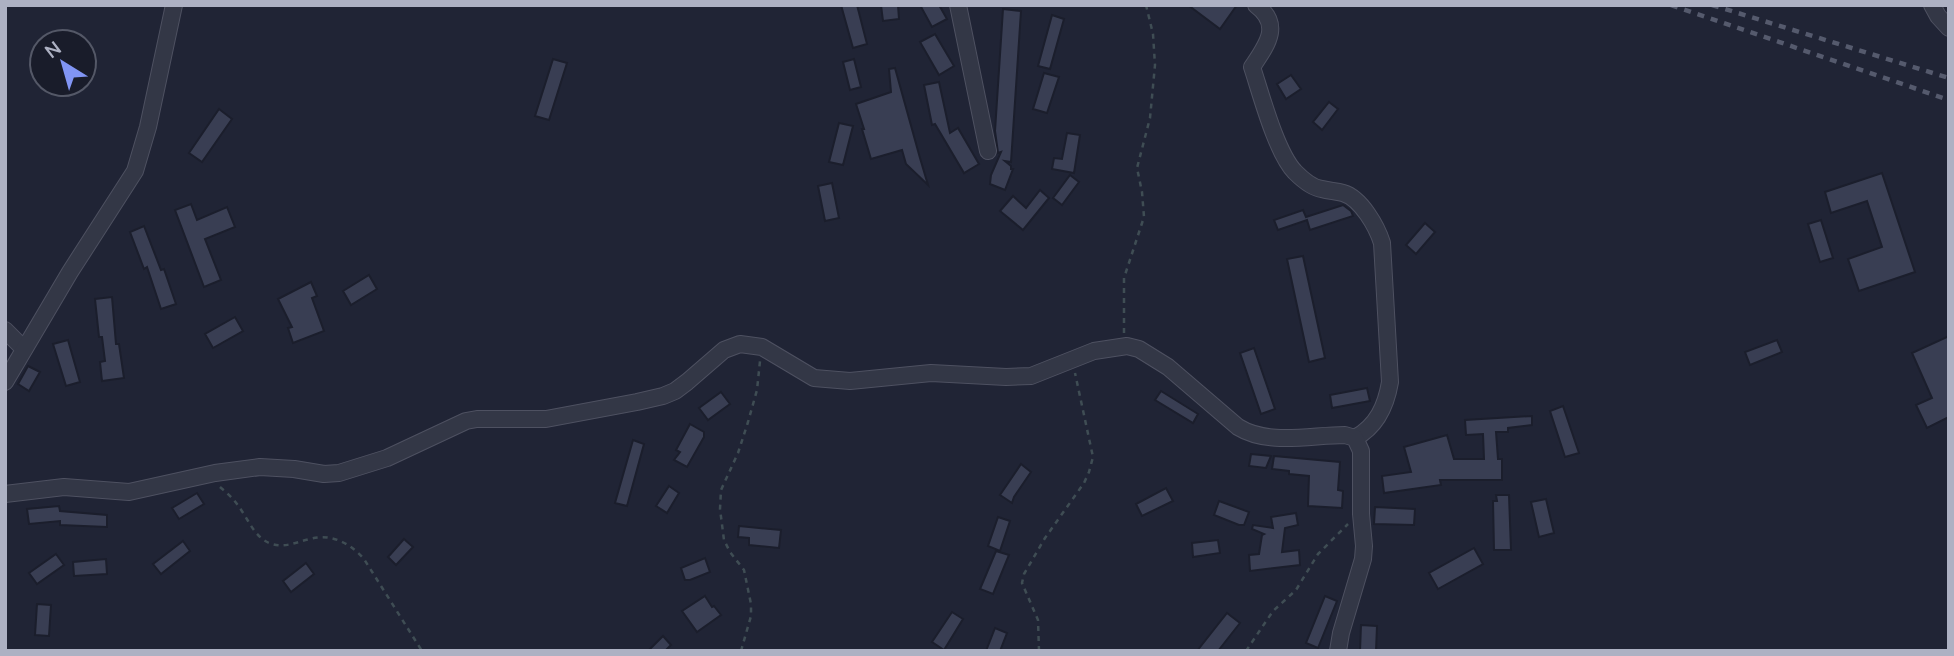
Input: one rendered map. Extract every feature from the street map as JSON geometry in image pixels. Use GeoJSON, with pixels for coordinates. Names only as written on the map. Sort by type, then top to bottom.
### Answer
{"type":"FeatureCollection","features":[{"type":"Feature","properties":{"kind":"street"},"geometry":{"type":"LineString","coordinates":[[5,382],[69,272],[135,171],[148,127],[174,5]]}},
{"type":"Feature","properties":{"kind":"street"},"geometry":{"type":"LineString","coordinates":[[958,5],[988,151]]}},
{"type":"Feature","properties":{"kind":"street"},"geometry":{"type":"LineString","coordinates":[[1256,5],[1266,16],[1270,30],[1267,44],[1252,67],[1287,164],[1318,189],[1345,193],[1354,199],[1367,214],[1382,243],[1389,389],[1378,419],[1355,438]]}},
{"type":"Feature","properties":{"kind":"street"},"geometry":{"type":"LineString","coordinates":[[1932,5],[1949,28]]}},
{"type":"Feature","properties":{"kind":"street"},"geometry":{"type":"LineString","coordinates":[[5,330],[24,349]]}},
{"type":"Feature","properties":{"kind":"street"},"geometry":{"type":"LineString","coordinates":[[5,494],[64,487],[129,492],[204,475],[260,467],[324,474],[339,473],[378,461],[466,421],[546,419],[663,396],[687,382],[717,355],[740,344],[762,347],[805,374],[835,381],[930,373],[1031,376],[1094,351],[1127,346],[1139,349],[1168,367],[1247,433],[1295,437],[1345,435],[1355,438],[1361,451],[1363,559],[1338,651]]}},
{"type":"Feature","properties":{"kind":"path"},"geometry":{"type":"LineString","coordinates":[[1127,346],[1123,307],[1124,278],[1144,217],[1137,168],[1150,118],[1155,65],[1153,34],[1146,5]]}},
{"type":"Feature","properties":{"kind":"path"},"geometry":{"type":"LineString","coordinates":[[741,651],[751,616],[751,604],[744,570],[724,540],[721,491],[738,453],[757,390],[762,347]]}},
{"type":"Feature","properties":{"kind":"path"},"geometry":{"type":"LineString","coordinates":[[1039,651],[1038,620],[1022,583],[1024,574],[1045,538],[1084,483],[1093,457],[1076,385],[1073,359]]}},
{"type":"Feature","properties":{"kind":"path"},"geometry":{"type":"LineString","coordinates":[[204,475],[234,500],[262,539],[271,544],[293,545],[311,538],[331,537],[358,552],[422,651]]}},
{"type":"Feature","properties":{"kind":"path"},"geometry":{"type":"LineString","coordinates":[[1246,651],[1273,611],[1296,590],[1318,554],[1341,529],[1361,514]]}},
{"type":"Feature","properties":{"kind":"building"},"geometry":{"type":"Polygon","coordinates":[[[841,5],[857,5],[867,44],[853,48],[841,5]]]}},
{"type":"Feature","properties":{"kind":"building"},"geometry":{"type":"Polygon","coordinates":[[[881,5],[898,5],[899,19],[883,21],[881,5]]]}},
{"type":"Feature","properties":{"kind":"building"},"geometry":{"type":"Polygon","coordinates":[[[920,5],[939,5],[947,19],[932,27],[920,5]]]}},
{"type":"Feature","properties":{"kind":"building"},"geometry":{"type":"Polygon","coordinates":[[[1188,5],[1237,5],[1220,29],[1188,5]]]}},
{"type":"Feature","properties":{"kind":"building"},"geometry":{"type":"Polygon","coordinates":[[[1003,9],[1021,11],[1011,162],[1005,161],[1013,169],[1005,190],[990,184],[1001,152],[998,153],[995,131],[1003,9]]]}},
{"type":"Feature","properties":{"kind":"building"},"geometry":{"type":"Polygon","coordinates":[[[1052,15],[1064,19],[1050,69],[1038,66],[1052,15]]]}},
{"type":"Feature","properties":{"kind":"building"},"geometry":{"type":"Polygon","coordinates":[[[935,34],[954,66],[939,75],[920,42],[935,34]]]}},
{"type":"Feature","properties":{"kind":"building"},"geometry":{"type":"Polygon","coordinates":[[[553,59],[567,63],[549,120],[535,116],[553,59]]]}},
{"type":"Feature","properties":{"kind":"building"},"geometry":{"type":"Polygon","coordinates":[[[854,59],[861,87],[850,90],[843,62],[854,59]]]}},
{"type":"Feature","properties":{"kind":"building"},"geometry":{"type":"Polygon","coordinates":[[[895,68],[928,185],[906,164],[902,150],[871,159],[862,129],[856,104],[891,92],[889,69],[895,68]]]}},
{"type":"Feature","properties":{"kind":"building"},"geometry":{"type":"Polygon","coordinates":[[[1044,73],[1059,77],[1047,113],[1033,109],[1044,73]]]}},
{"type":"Feature","properties":{"kind":"building"},"geometry":{"type":"Polygon","coordinates":[[[1291,75],[1301,89],[1286,99],[1277,84],[1291,75]]]}},
{"type":"Feature","properties":{"kind":"building"},"geometry":{"type":"Polygon","coordinates":[[[939,82],[950,133],[958,128],[979,164],[964,173],[935,124],[932,125],[924,85],[939,82]]]}},
{"type":"Feature","properties":{"kind":"building"},"geometry":{"type":"Polygon","coordinates":[[[1329,102],[1338,109],[1322,130],[1313,122],[1329,102]]]}},
{"type":"Feature","properties":{"kind":"building"},"geometry":{"type":"Polygon","coordinates":[[[219,109],[232,119],[202,162],[189,153],[219,109]]]}},
{"type":"Feature","properties":{"kind":"building"},"geometry":{"type":"Polygon","coordinates":[[[839,123],[853,126],[843,165],[829,162],[839,123]]]}},
{"type":"Feature","properties":{"kind":"building"},"geometry":{"type":"Polygon","coordinates":[[[1067,133],[1080,135],[1074,173],[1052,169],[1054,158],[1062,159],[1067,133]]]}},
{"type":"Feature","properties":{"kind":"building"},"geometry":{"type":"Polygon","coordinates":[[[1882,173],[1915,272],[1859,291],[1848,259],[1882,247],[1867,201],[1831,213],[1825,192],[1882,173]]]}},
{"type":"Feature","properties":{"kind":"building"},"geometry":{"type":"Polygon","coordinates":[[[1070,175],[1079,182],[1062,205],[1053,198],[1070,175]]]}},
{"type":"Feature","properties":{"kind":"building"},"geometry":{"type":"Polygon","coordinates":[[[832,183],[839,218],[825,221],[818,186],[832,183]]]}},
{"type":"Feature","properties":{"kind":"building"},"geometry":{"type":"Polygon","coordinates":[[[1040,190],[1049,198],[1023,230],[1000,211],[1013,196],[1026,208],[1040,190]]]}},
{"type":"Feature","properties":{"kind":"building"},"geometry":{"type":"Polygon","coordinates":[[[191,204],[197,220],[227,207],[235,227],[205,239],[221,280],[204,287],[175,210],[191,204]]]}},
{"type":"Feature","properties":{"kind":"building"},"geometry":{"type":"Polygon","coordinates":[[[1343,205],[1353,216],[1310,230],[1307,220],[1278,230],[1274,220],[1303,210],[1306,217],[1343,205]]]}},
{"type":"Feature","properties":{"kind":"building"},"geometry":{"type":"Polygon","coordinates":[[[1821,220],[1833,258],[1820,262],[1808,224],[1821,220]]]}},
{"type":"Feature","properties":{"kind":"building"},"geometry":{"type":"Polygon","coordinates":[[[1425,223],[1435,232],[1416,254],[1406,245],[1425,223]]]}},
{"type":"Feature","properties":{"kind":"building"},"geometry":{"type":"Polygon","coordinates":[[[144,226],[161,270],[164,269],[176,304],[161,309],[147,267],[144,269],[130,232],[144,226]]]}},
{"type":"Feature","properties":{"kind":"building"},"geometry":{"type":"Polygon","coordinates":[[[1303,256],[1325,358],[1309,362],[1287,259],[1303,256]]]}},
{"type":"Feature","properties":{"kind":"building"},"geometry":{"type":"Polygon","coordinates":[[[369,275],[377,289],[351,305],[343,291],[369,275]]]}},
{"type":"Feature","properties":{"kind":"building"},"geometry":{"type":"Polygon","coordinates":[[[311,282],[317,296],[312,298],[324,331],[293,343],[288,328],[292,327],[278,299],[311,282]]]}},
{"type":"Feature","properties":{"kind":"building"},"geometry":{"type":"Polygon","coordinates":[[[112,297],[116,344],[119,344],[124,378],[102,381],[100,362],[105,361],[102,337],[99,337],[95,299],[112,297]]]}},
{"type":"Feature","properties":{"kind":"building"},"geometry":{"type":"Polygon","coordinates":[[[235,317],[243,331],[213,348],[205,334],[235,317]]]}},
{"type":"Feature","properties":{"kind":"building"},"geometry":{"type":"Polygon","coordinates":[[[1949,336],[1949,417],[1927,428],[1916,405],[1932,398],[1912,353],[1949,336]]]}},
{"type":"Feature","properties":{"kind":"building"},"geometry":{"type":"Polygon","coordinates":[[[68,340],[80,382],[66,386],[53,344],[68,340]]]}},
{"type":"Feature","properties":{"kind":"building"},"geometry":{"type":"Polygon","coordinates":[[[1777,340],[1782,352],[1750,365],[1745,352],[1777,340]]]}},
{"type":"Feature","properties":{"kind":"building"},"geometry":{"type":"Polygon","coordinates":[[[1254,348],[1275,409],[1261,414],[1240,353],[1254,348]]]}},
{"type":"Feature","properties":{"kind":"building"},"geometry":{"type":"Polygon","coordinates":[[[28,366],[40,372],[29,391],[18,384],[28,366]]]}},
{"type":"Feature","properties":{"kind":"building"},"geometry":{"type":"Polygon","coordinates":[[[1367,388],[1370,401],[1332,408],[1330,395],[1367,388]]]}},
{"type":"Feature","properties":{"kind":"building"},"geometry":{"type":"Polygon","coordinates":[[[1161,391],[1198,414],[1193,423],[1155,400],[1161,391]]]}},
{"type":"Feature","properties":{"kind":"building"},"geometry":{"type":"Polygon","coordinates":[[[721,392],[730,404],[708,420],[699,408],[721,392]]]}},
{"type":"Feature","properties":{"kind":"building"},"geometry":{"type":"Polygon","coordinates":[[[1563,406],[1579,453],[1565,457],[1550,411],[1563,406]]]}},
{"type":"Feature","properties":{"kind":"building"},"geometry":{"type":"Polygon","coordinates":[[[1532,416],[1532,425],[1508,428],[1508,432],[1496,432],[1498,459],[1502,459],[1502,480],[1440,480],[1441,485],[1384,493],[1382,476],[1411,472],[1404,447],[1447,435],[1454,459],[1484,459],[1483,434],[1466,435],[1465,420],[1532,416]]]}},
{"type":"Feature","properties":{"kind":"building"},"geometry":{"type":"Polygon","coordinates":[[[690,424],[704,432],[704,437],[687,467],[674,460],[680,452],[676,450],[690,424]]]}},
{"type":"Feature","properties":{"kind":"building"},"geometry":{"type":"Polygon","coordinates":[[[633,440],[644,444],[627,506],[615,503],[633,440]]]}},
{"type":"Feature","properties":{"kind":"building"},"geometry":{"type":"Polygon","coordinates":[[[1251,454],[1271,456],[1266,468],[1249,466],[1251,454]]]}},
{"type":"Feature","properties":{"kind":"building"},"geometry":{"type":"Polygon","coordinates":[[[1274,456],[1340,462],[1338,490],[1343,491],[1342,508],[1308,506],[1309,476],[1272,469],[1274,456]]]}},
{"type":"Feature","properties":{"kind":"building"},"geometry":{"type":"Polygon","coordinates":[[[1021,464],[1031,472],[1012,503],[1000,495],[1021,464]]]}},
{"type":"Feature","properties":{"kind":"building"},"geometry":{"type":"Polygon","coordinates":[[[669,486],[679,493],[667,513],[656,506],[669,486]]]}},
{"type":"Feature","properties":{"kind":"building"},"geometry":{"type":"Polygon","coordinates":[[[1166,488],[1173,501],[1142,516],[1136,504],[1166,488]]]}},
{"type":"Feature","properties":{"kind":"building"},"geometry":{"type":"Polygon","coordinates":[[[197,493],[204,504],[179,519],[172,508],[197,493]]]}},
{"type":"Feature","properties":{"kind":"building"},"geometry":{"type":"Polygon","coordinates":[[[1496,495],[1509,495],[1511,550],[1494,550],[1493,501],[1497,501],[1496,495]]]}},
{"type":"Feature","properties":{"kind":"building"},"geometry":{"type":"Polygon","coordinates":[[[1546,499],[1554,533],[1539,537],[1531,502],[1546,499]]]}},
{"type":"Feature","properties":{"kind":"building"},"geometry":{"type":"Polygon","coordinates":[[[1219,501],[1249,512],[1244,525],[1214,515],[1219,501]]]}},
{"type":"Feature","properties":{"kind":"building"},"geometry":{"type":"Polygon","coordinates":[[[59,506],[60,511],[107,515],[107,527],[60,525],[60,521],[29,524],[27,509],[59,506]]]}},
{"type":"Feature","properties":{"kind":"building"},"geometry":{"type":"Polygon","coordinates":[[[1375,507],[1415,509],[1414,525],[1374,524],[1375,507]]]}},
{"type":"Feature","properties":{"kind":"building"},"geometry":{"type":"Polygon","coordinates":[[[1296,513],[1298,525],[1285,528],[1282,552],[1299,550],[1300,565],[1250,571],[1249,555],[1259,554],[1264,534],[1252,529],[1253,525],[1273,528],[1271,517],[1296,513]]]}},
{"type":"Feature","properties":{"kind":"building"},"geometry":{"type":"Polygon","coordinates":[[[998,517],[1010,521],[1000,551],[988,546],[998,517]]]}},
{"type":"Feature","properties":{"kind":"building"},"geometry":{"type":"Polygon","coordinates":[[[739,526],[781,530],[779,548],[749,545],[749,538],[738,537],[739,526]]]}},
{"type":"Feature","properties":{"kind":"building"},"geometry":{"type":"Polygon","coordinates":[[[404,539],[413,547],[396,565],[388,557],[404,539]]]}},
{"type":"Feature","properties":{"kind":"building"},"geometry":{"type":"Polygon","coordinates":[[[1218,540],[1220,553],[1193,557],[1192,543],[1218,540]]]}},
{"type":"Feature","properties":{"kind":"building"},"geometry":{"type":"Polygon","coordinates":[[[183,541],[190,551],[161,574],[153,564],[183,541]]]}},
{"type":"Feature","properties":{"kind":"building"},"geometry":{"type":"Polygon","coordinates":[[[1474,548],[1483,564],[1438,589],[1429,573],[1474,548]]]}},
{"type":"Feature","properties":{"kind":"building"},"geometry":{"type":"Polygon","coordinates":[[[996,551],[1009,555],[993,594],[980,589],[996,551]]]}},
{"type":"Feature","properties":{"kind":"building"},"geometry":{"type":"Polygon","coordinates":[[[56,554],[64,565],[37,584],[29,573],[56,554]]]}},
{"type":"Feature","properties":{"kind":"building"},"geometry":{"type":"Polygon","coordinates":[[[705,558],[710,572],[685,580],[681,568],[705,558]]]}},
{"type":"Feature","properties":{"kind":"building"},"geometry":{"type":"Polygon","coordinates":[[[106,559],[107,574],[74,576],[73,562],[106,559]]]}},
{"type":"Feature","properties":{"kind":"building"},"geometry":{"type":"Polygon","coordinates":[[[306,563],[314,574],[291,592],[283,581],[306,563]]]}},
{"type":"Feature","properties":{"kind":"building"},"geometry":{"type":"Polygon","coordinates":[[[705,596],[721,615],[697,632],[682,611],[705,596]]]}},
{"type":"Feature","properties":{"kind":"building"},"geometry":{"type":"Polygon","coordinates":[[[1325,596],[1337,601],[1318,648],[1306,643],[1325,596]]]}},
{"type":"Feature","properties":{"kind":"building"},"geometry":{"type":"Polygon","coordinates":[[[37,604],[51,605],[49,636],[35,635],[37,604]]]}},
{"type":"Feature","properties":{"kind":"building"},"geometry":{"type":"Polygon","coordinates":[[[952,612],[963,619],[944,650],[932,642],[952,612]]]}},
{"type":"Feature","properties":{"kind":"building"},"geometry":{"type":"Polygon","coordinates":[[[1227,613],[1240,623],[1218,651],[1197,651],[1227,613]]]}},
{"type":"Feature","properties":{"kind":"building"},"geometry":{"type":"Polygon","coordinates":[[[1361,625],[1377,626],[1376,651],[1360,651],[1361,625]]]}},
{"type":"Feature","properties":{"kind":"building"},"geometry":{"type":"Polygon","coordinates":[[[995,628],[1007,633],[1000,651],[986,651],[995,628]]]}},
{"type":"Feature","properties":{"kind":"building"},"geometry":{"type":"Polygon","coordinates":[[[663,636],[671,645],[665,651],[648,651],[663,636]]]}},
{"type":"Feature","properties":{"kind":"railway"},"geometry":{"type":"LineString","coordinates":[[1671,5],[1949,100]]}},
{"type":"Feature","properties":{"kind":"railway"},"geometry":{"type":"LineString","coordinates":[[1712,5],[1949,78]]}}]}
